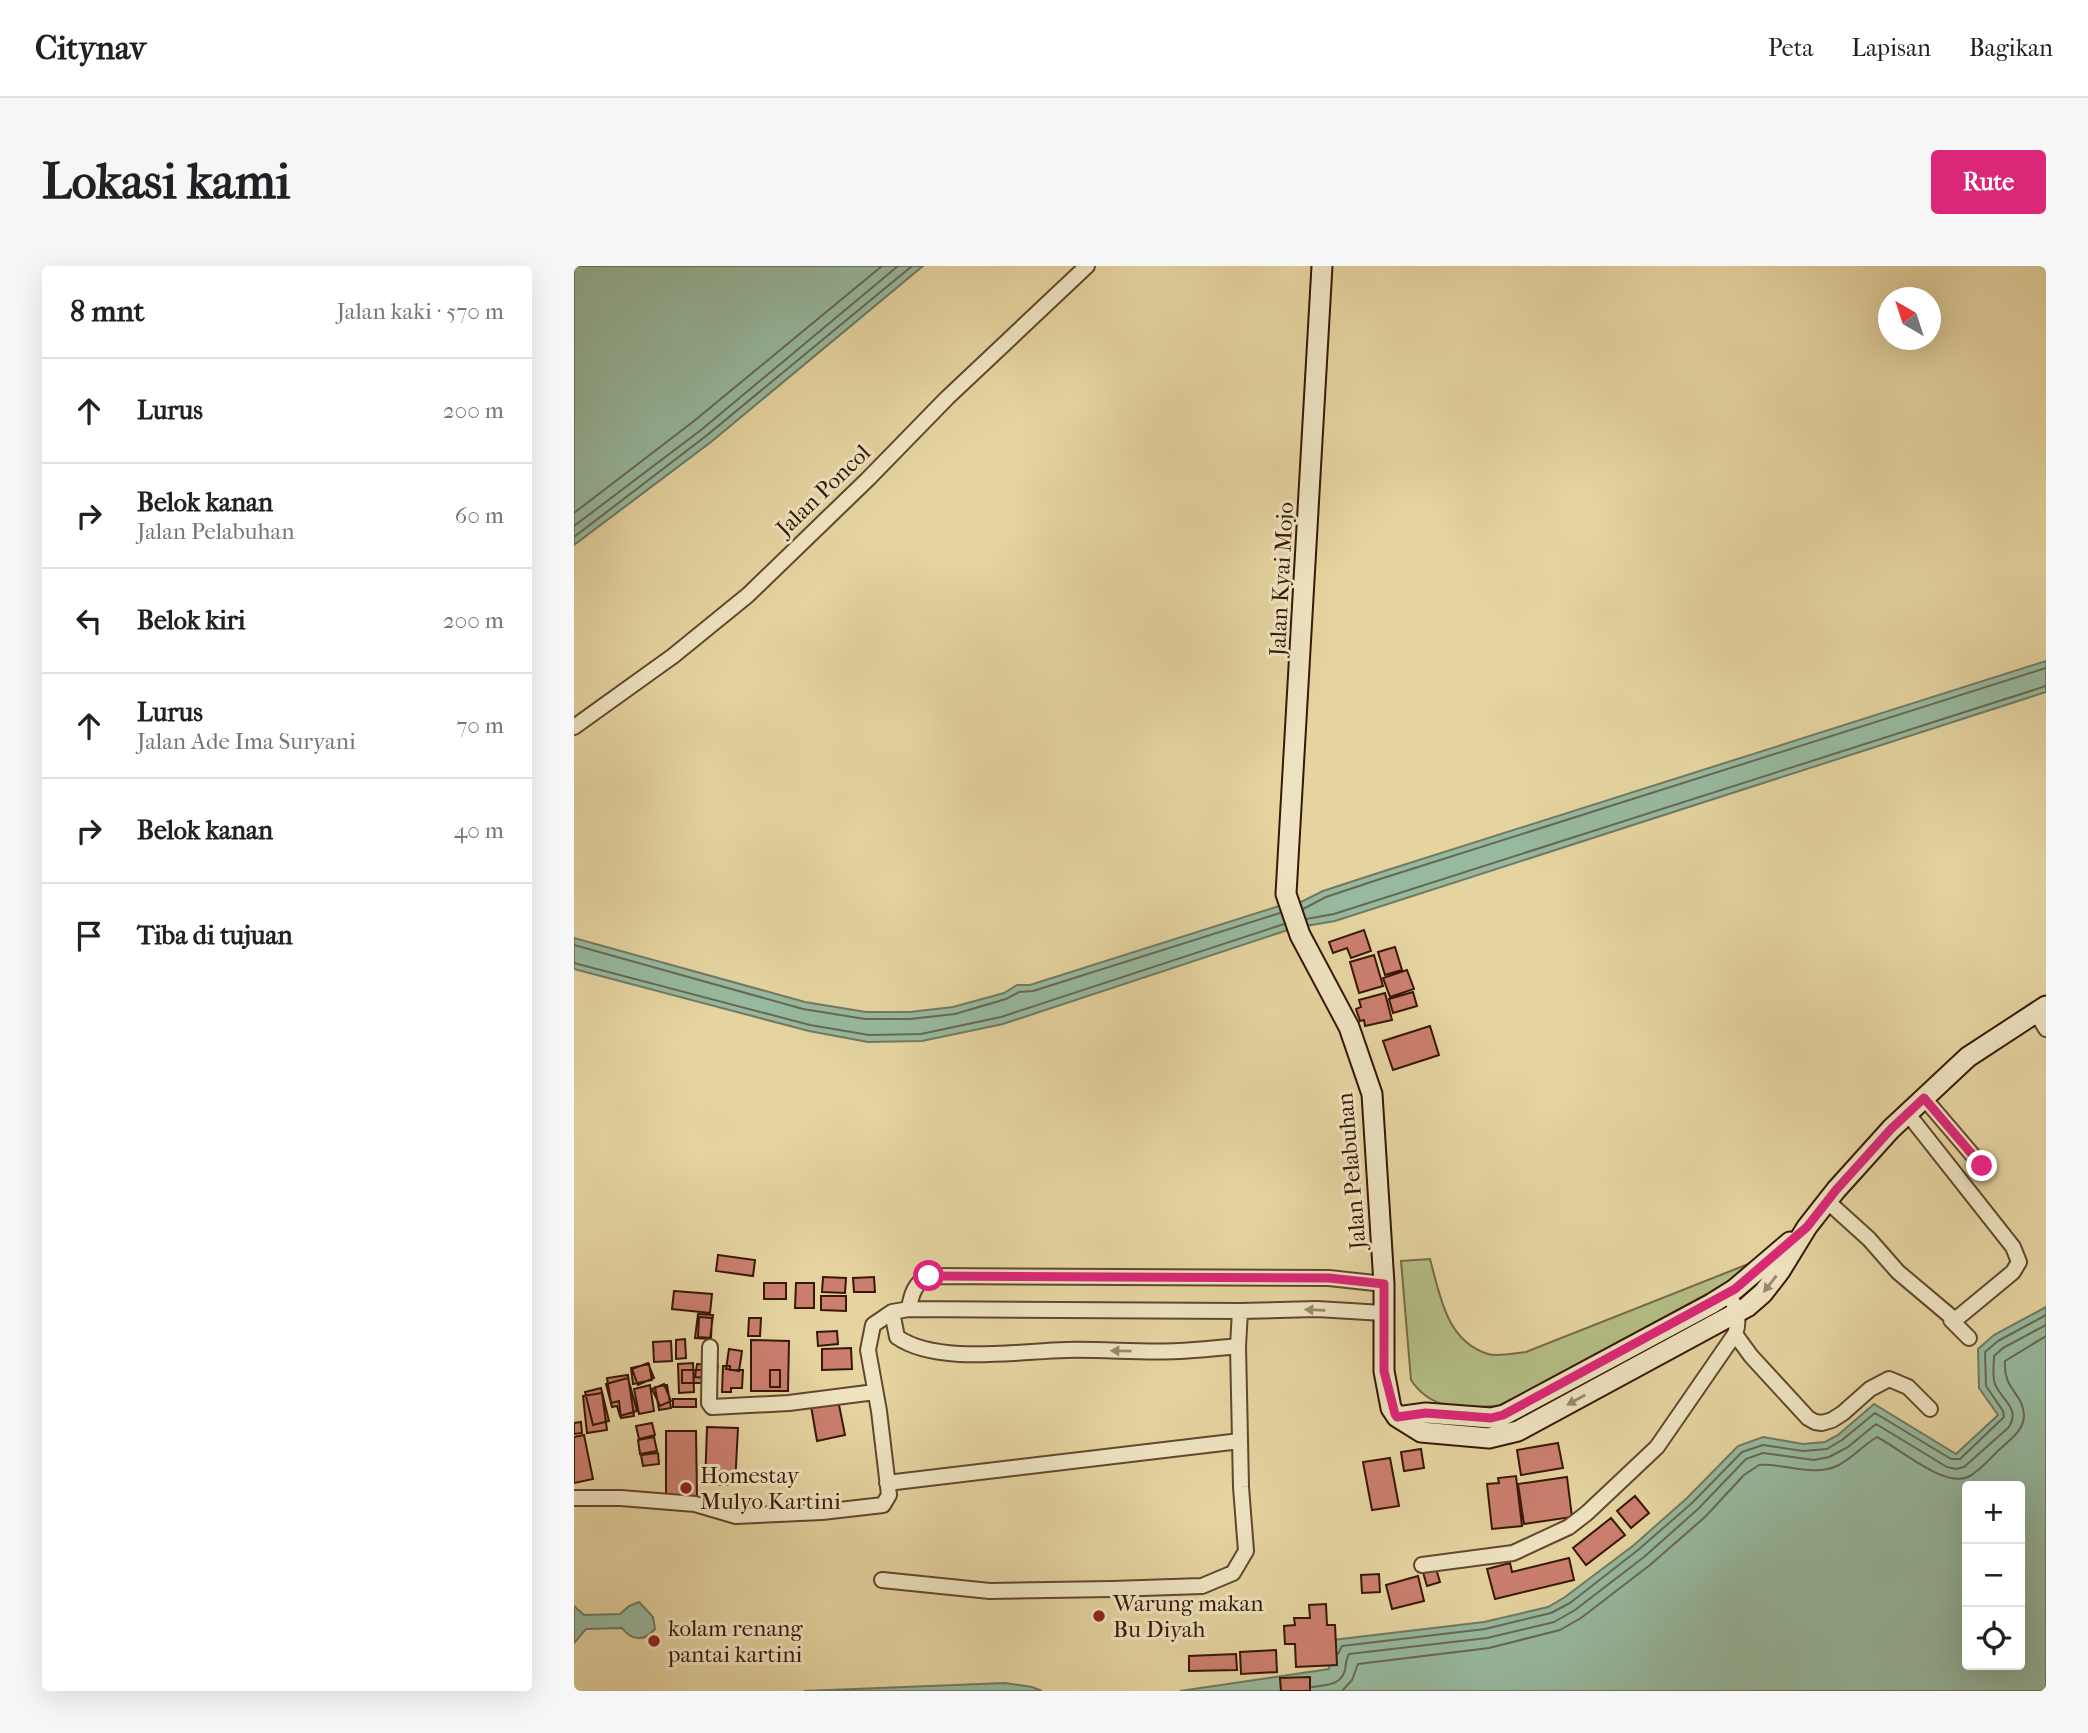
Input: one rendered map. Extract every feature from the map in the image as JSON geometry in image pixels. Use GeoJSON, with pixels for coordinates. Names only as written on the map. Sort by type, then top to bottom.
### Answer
{"type":"FeatureCollection","features":[{"type":"Feature","properties":{"kind":"main road","name":"Jalan Kyai Mojo"},"geometry":{"type":"LineString","coordinates":[[1286,894],[1322,266]]}},
{"type":"Feature","properties":{"kind":"main road","name":"Jalan Pelabuhan"},"geometry":{"type":"LineString","coordinates":[[1286,894],[1300,934],[1349,1027],[1372,1094],[1384,1284],[1384,1371],[1391,1408],[1397,1417]]}},
{"type":"Feature","properties":{"kind":"main road"},"geometry":{"type":"LineString","coordinates":[[1397,1417],[1421,1432],[1502,1437],[1518,1431],[1737,1312],[1763,1293],[1827,1201],[1924,1098],[1968,1057],[2043,1016]]}},
{"type":"Feature","properties":{"kind":"main road"},"geometry":{"type":"LineString","coordinates":[[1397,1417],[1426,1413],[1491,1418],[1503,1415],[1729,1293],[1807,1227]]}},
{"type":"Feature","properties":{"kind":"main road"},"geometry":{"type":"LineString","coordinates":[[1502,1437],[1503,1415]]}},
{"type":"Feature","properties":{"kind":"street","name":"Jalan Poncol"},"geometry":{"type":"LineString","coordinates":[[574,727],[673,656],[748,595],[947,398],[1087,266]]}},
{"type":"Feature","properties":{"kind":"street"},"geometry":{"type":"LineString","coordinates":[[1924,1098],[1982,1166]]}},
{"type":"Feature","properties":{"kind":"street"},"geometry":{"type":"LineString","coordinates":[[1908,1114],[1950,1164],[2018,1255],[2019,1262],[2013,1272],[1957,1319],[1952,1319]]}},
{"type":"Feature","properties":{"kind":"street"},"geometry":{"type":"LineString","coordinates":[[1827,1201],[1869,1239],[1890,1265],[1952,1319],[1969,1338]]}},
{"type":"Feature","properties":{"kind":"street"},"geometry":{"type":"LineString","coordinates":[[909,1309],[911,1296],[918,1284],[929,1276],[1329,1278],[1384,1284]]}},
{"type":"Feature","properties":{"kind":"street"},"geometry":{"type":"LineString","coordinates":[[1422,1565],[1513,1553],[1569,1527],[1587,1513],[1657,1447],[1735,1334],[1738,1325],[1737,1312],[1729,1293]]}},
{"type":"Feature","properties":{"kind":"street"},"geometry":{"type":"LineString","coordinates":[[574,1498],[621,1498],[695,1504],[736,1516],[879,1506],[887,1501],[887,1483],[868,1350],[873,1325],[892,1312],[909,1309],[1317,1309],[1383,1313]]}},
{"type":"Feature","properties":{"kind":"street"},"geometry":{"type":"LineString","coordinates":[[882,1580],[990,1591],[1112,1590],[1202,1586],[1233,1573],[1246,1551],[1240,1441],[1240,1311]]}},
{"type":"Feature","properties":{"kind":"street"},"geometry":{"type":"LineString","coordinates":[[892,1312],[897,1337],[911,1346],[939,1352],[996,1355],[1066,1350],[1179,1351],[1238,1346]]}},
{"type":"Feature","properties":{"kind":"street"},"geometry":{"type":"LineString","coordinates":[[1735,1334],[1751,1356],[1808,1418],[1815,1422],[1832,1420],[1870,1389],[1889,1380],[1908,1387],[1930,1409]]}},
{"type":"Feature","properties":{"kind":"street"},"geometry":{"type":"LineString","coordinates":[[710,1347],[709,1403],[712,1407],[789,1403],[875,1392]]}},
{"type":"Feature","properties":{"kind":"street"},"geometry":{"type":"LineString","coordinates":[[887,1483],[1240,1441]]}},
{"type":"Feature","properties":{"kind":"shaded area"},"geometry":{"type":"Polygon","coordinates":[[[1766,1257],[1727,1289],[1500,1406],[1462,1407],[1439,1403],[1420,1391],[1411,1380],[1401,1261],[1430,1259],[1442,1301],[1454,1328],[1474,1348],[1497,1355],[1526,1352],[1766,1257]]]}},
{"type":"Feature","properties":{"kind":"water"},"geometry":{"type":"Polygon","coordinates":[[[574,266],[923,266],[711,442],[574,545],[574,266]]]}},
{"type":"Feature","properties":{"kind":"water"},"geometry":{"type":"Polygon","coordinates":[[[2046,661],[2046,692],[1335,921],[1294,928],[1003,1024],[922,1041],[868,1042],[809,1031],[574,969],[574,938],[805,1002],[866,1012],[910,1012],[953,1007],[1279,906],[1295,905],[1323,891],[1375,874],[2046,661]]]}},
{"type":"Feature","properties":{"kind":"water"},"geometry":{"type":"Polygon","coordinates":[[[2046,1307],[2046,1691],[1180,1691],[1329,1669],[1333,1640],[1484,1622],[1548,1607],[1634,1545],[1687,1498],[1738,1446],[1763,1437],[1803,1444],[1825,1442],[1838,1435],[1874,1404],[1956,1454],[1998,1415],[1979,1388],[1978,1349],[1994,1335],[2046,1307]]]}},
{"type":"Feature","properties":{"kind":"water"},"geometry":{"type":"Polygon","coordinates":[[[639,1602],[653,1617],[655,1629],[647,1636],[634,1637],[622,1628],[586,1629],[574,1643],[574,1606],[584,1615],[620,1614],[639,1602]]]}},
{"type":"Feature","properties":{"kind":"water"},"geometry":{"type":"Polygon","coordinates":[[[1005,1683],[1042,1691],[804,1691],[1005,1683]]]}},
{"type":"Feature","properties":{"kind":"building"},"geometry":{"type":"Polygon","coordinates":[[[1364,930],[1371,951],[1351,958],[1347,948],[1333,953],[1329,942],[1364,930]]]}},
{"type":"Feature","properties":{"kind":"building"},"geometry":{"type":"Polygon","coordinates":[[[1395,947],[1402,970],[1385,975],[1378,952],[1395,947]]]}},
{"type":"Feature","properties":{"kind":"building"},"geometry":{"type":"Polygon","coordinates":[[[1374,955],[1383,986],[1359,993],[1350,962],[1374,955]]]}},
{"type":"Feature","properties":{"kind":"building"},"geometry":{"type":"Polygon","coordinates":[[[1407,970],[1414,989],[1390,997],[1383,978],[1407,970]]]}},
{"type":"Feature","properties":{"kind":"building"},"geometry":{"type":"Polygon","coordinates":[[[1413,992],[1417,1006],[1393,1013],[1389,999],[1413,992]]]}},
{"type":"Feature","properties":{"kind":"building"},"geometry":{"type":"Polygon","coordinates":[[[1385,993],[1392,1020],[1365,1026],[1356,1009],[1361,1007],[1359,1000],[1385,993]]]}},
{"type":"Feature","properties":{"kind":"building"},"geometry":{"type":"Polygon","coordinates":[[[1430,1026],[1439,1055],[1393,1070],[1383,1041],[1430,1026]]]}},
{"type":"Feature","properties":{"kind":"building"},"geometry":{"type":"Polygon","coordinates":[[[718,1255],[755,1260],[753,1276],[716,1271],[718,1255]]]}},
{"type":"Feature","properties":{"kind":"building"},"geometry":{"type":"Polygon","coordinates":[[[823,1277],[846,1278],[845,1293],[822,1292],[823,1277]]]}},
{"type":"Feature","properties":{"kind":"building"},"geometry":{"type":"Polygon","coordinates":[[[874,1277],[875,1292],[854,1292],[853,1278],[874,1277]]]}},
{"type":"Feature","properties":{"kind":"building"},"geometry":{"type":"Polygon","coordinates":[[[764,1283],[786,1283],[786,1299],[764,1299],[764,1283]]]}},
{"type":"Feature","properties":{"kind":"building"},"geometry":{"type":"Polygon","coordinates":[[[796,1283],[814,1283],[814,1308],[795,1308],[796,1283]]]}},
{"type":"Feature","properties":{"kind":"building"},"geometry":{"type":"Polygon","coordinates":[[[674,1291],[712,1294],[710,1313],[672,1309],[674,1291]]]}},
{"type":"Feature","properties":{"kind":"building"},"geometry":{"type":"Polygon","coordinates":[[[821,1296],[846,1296],[846,1311],[821,1310],[821,1296]]]}},
{"type":"Feature","properties":{"kind":"building"},"geometry":{"type":"Polygon","coordinates":[[[698,1314],[713,1315],[710,1339],[695,1338],[698,1314]]]}},
{"type":"Feature","properties":{"kind":"building"},"geometry":{"type":"Polygon","coordinates":[[[699,1317],[712,1318],[711,1338],[698,1337],[699,1317]]]}},
{"type":"Feature","properties":{"kind":"building"},"geometry":{"type":"Polygon","coordinates":[[[749,1318],[761,1318],[760,1336],[748,1336],[749,1318]]]}},
{"type":"Feature","properties":{"kind":"building"},"geometry":{"type":"Polygon","coordinates":[[[837,1331],[838,1344],[818,1346],[817,1332],[837,1331]]]}},
{"type":"Feature","properties":{"kind":"building"},"geometry":{"type":"Polygon","coordinates":[[[685,1339],[686,1358],[676,1359],[676,1340],[685,1339]]]}},
{"type":"Feature","properties":{"kind":"building"},"geometry":{"type":"Polygon","coordinates":[[[751,1340],[789,1341],[788,1391],[751,1391],[751,1340]]]}},
{"type":"Feature","properties":{"kind":"building"},"geometry":{"type":"Polygon","coordinates":[[[671,1341],[672,1361],[654,1362],[653,1342],[671,1341]]]}},
{"type":"Feature","properties":{"kind":"building"},"geometry":{"type":"Polygon","coordinates":[[[851,1348],[852,1369],[822,1370],[822,1349],[851,1348]]]}},
{"type":"Feature","properties":{"kind":"building"},"geometry":{"type":"Polygon","coordinates":[[[729,1349],[742,1351],[739,1371],[726,1369],[729,1349]]]}},
{"type":"Feature","properties":{"kind":"building"},"geometry":{"type":"Polygon","coordinates":[[[648,1363],[654,1378],[638,1385],[632,1369],[648,1363]]]}},
{"type":"Feature","properties":{"kind":"building"},"geometry":{"type":"Polygon","coordinates":[[[693,1363],[694,1392],[679,1393],[678,1364],[693,1363]]]}},
{"type":"Feature","properties":{"kind":"building"},"geometry":{"type":"Polygon","coordinates":[[[649,1364],[652,1380],[633,1384],[631,1368],[649,1364]]]}},
{"type":"Feature","properties":{"kind":"building"},"geometry":{"type":"Polygon","coordinates":[[[697,1364],[718,1366],[716,1379],[695,1377],[697,1364]]]}},
{"type":"Feature","properties":{"kind":"building"},"geometry":{"type":"Polygon","coordinates":[[[723,1366],[730,1366],[730,1370],[743,1370],[742,1388],[731,1388],[731,1392],[722,1392],[723,1366]]]}},
{"type":"Feature","properties":{"kind":"building"},"geometry":{"type":"Polygon","coordinates":[[[682,1370],[702,1370],[702,1383],[682,1383],[682,1370]]]}},
{"type":"Feature","properties":{"kind":"building"},"geometry":{"type":"Polygon","coordinates":[[[770,1370],[780,1370],[780,1387],[770,1387],[770,1370]]]}},
{"type":"Feature","properties":{"kind":"building"},"geometry":{"type":"Polygon","coordinates":[[[628,1375],[634,1416],[621,1418],[619,1401],[611,1403],[607,1378],[628,1375]]]}},
{"type":"Feature","properties":{"kind":"building"},"geometry":{"type":"Polygon","coordinates":[[[628,1378],[637,1411],[620,1416],[617,1406],[612,1407],[606,1384],[628,1378]]]}},
{"type":"Feature","properties":{"kind":"building"},"geometry":{"type":"Polygon","coordinates":[[[664,1384],[671,1401],[660,1406],[652,1389],[664,1384]]]}},
{"type":"Feature","properties":{"kind":"building"},"geometry":{"type":"Polygon","coordinates":[[[650,1385],[654,1411],[639,1414],[634,1389],[650,1385]]]}},
{"type":"Feature","properties":{"kind":"building"},"geometry":{"type":"Polygon","coordinates":[[[667,1385],[671,1408],[659,1410],[655,1387],[667,1385]]]}},
{"type":"Feature","properties":{"kind":"building"},"geometry":{"type":"Polygon","coordinates":[[[601,1388],[609,1421],[593,1425],[585,1392],[601,1388]]]}},
{"type":"Feature","properties":{"kind":"building"},"geometry":{"type":"Polygon","coordinates":[[[602,1393],[607,1430],[587,1433],[583,1396],[602,1393]]]}},
{"type":"Feature","properties":{"kind":"building"},"geometry":{"type":"Polygon","coordinates":[[[673,1399],[696,1399],[696,1407],[673,1407],[673,1399]]]}},
{"type":"Feature","properties":{"kind":"building"},"geometry":{"type":"Polygon","coordinates":[[[838,1400],[845,1435],[817,1441],[811,1406],[838,1400]]]}},
{"type":"Feature","properties":{"kind":"building"},"geometry":{"type":"Polygon","coordinates":[[[581,1422],[582,1433],[574,1434],[574,1423],[581,1422]]]}},
{"type":"Feature","properties":{"kind":"building"},"geometry":{"type":"Polygon","coordinates":[[[652,1423],[655,1435],[639,1439],[636,1426],[652,1423]]]}},
{"type":"Feature","properties":{"kind":"building"},"geometry":{"type":"Polygon","coordinates":[[[707,1427],[738,1428],[735,1485],[705,1484],[707,1427]]]}},
{"type":"Feature","properties":{"kind":"building"},"geometry":{"type":"Polygon","coordinates":[[[666,1431],[696,1431],[697,1496],[666,1497],[666,1431]]]}},
{"type":"Feature","properties":{"kind":"building"},"geometry":{"type":"Polygon","coordinates":[[[584,1435],[593,1479],[574,1483],[574,1437],[584,1435]]]}},
{"type":"Feature","properties":{"kind":"building"},"geometry":{"type":"Polygon","coordinates":[[[654,1437],[657,1451],[640,1454],[638,1440],[654,1437]]]}},
{"type":"Feature","properties":{"kind":"building"},"geometry":{"type":"Polygon","coordinates":[[[1558,1443],[1563,1468],[1521,1475],[1517,1450],[1558,1443]]]}},
{"type":"Feature","properties":{"kind":"building"},"geometry":{"type":"Polygon","coordinates":[[[1421,1449],[1424,1468],[1404,1471],[1401,1452],[1421,1449]]]}},
{"type":"Feature","properties":{"kind":"building"},"geometry":{"type":"Polygon","coordinates":[[[658,1453],[659,1464],[643,1466],[641,1455],[658,1453]]]}},
{"type":"Feature","properties":{"kind":"building"},"geometry":{"type":"Polygon","coordinates":[[[1390,1458],[1399,1506],[1372,1510],[1363,1462],[1390,1458]]]}},
{"type":"Feature","properties":{"kind":"building"},"geometry":{"type":"Polygon","coordinates":[[[1516,1476],[1522,1526],[1492,1529],[1487,1484],[1499,1483],[1498,1478],[1516,1476]]]}},
{"type":"Feature","properties":{"kind":"building"},"geometry":{"type":"Polygon","coordinates":[[[1567,1477],[1572,1517],[1524,1524],[1518,1484],[1567,1477]]]}},
{"type":"Feature","properties":{"kind":"building"},"geometry":{"type":"Polygon","coordinates":[[[1635,1496],[1649,1513],[1631,1528],[1617,1511],[1635,1496]]]}},
{"type":"Feature","properties":{"kind":"building"},"geometry":{"type":"Polygon","coordinates":[[[1611,1518],[1625,1535],[1586,1565],[1573,1548],[1611,1518]]]}},
{"type":"Feature","properties":{"kind":"building"},"geometry":{"type":"Polygon","coordinates":[[[1569,1558],[1574,1580],[1495,1599],[1487,1569],[1510,1563],[1512,1572],[1569,1558]]]}},
{"type":"Feature","properties":{"kind":"building"},"geometry":{"type":"Polygon","coordinates":[[[1435,1565],[1440,1582],[1427,1586],[1422,1569],[1435,1565]]]}},
{"type":"Feature","properties":{"kind":"building"},"geometry":{"type":"Polygon","coordinates":[[[1379,1574],[1380,1592],[1362,1593],[1361,1575],[1379,1574]]]}},
{"type":"Feature","properties":{"kind":"building"},"geometry":{"type":"Polygon","coordinates":[[[1418,1576],[1424,1601],[1392,1609],[1386,1585],[1418,1576]]]}},
{"type":"Feature","properties":{"kind":"building"},"geometry":{"type":"Polygon","coordinates":[[[1326,1604],[1327,1625],[1335,1625],[1337,1665],[1296,1667],[1295,1644],[1285,1644],[1284,1626],[1295,1625],[1294,1618],[1310,1618],[1309,1605],[1326,1604]]]}},
{"type":"Feature","properties":{"kind":"building"},"geometry":{"type":"Polygon","coordinates":[[[1276,1650],[1277,1672],[1241,1674],[1240,1652],[1276,1650]]]}},
{"type":"Feature","properties":{"kind":"building"},"geometry":{"type":"Polygon","coordinates":[[[1236,1654],[1237,1670],[1189,1671],[1189,1656],[1236,1654]]]}},
{"type":"Feature","properties":{"kind":"building"},"geometry":{"type":"Polygon","coordinates":[[[1310,1677],[1310,1691],[1281,1691],[1280,1678],[1310,1677]]]}},
{"type":"Feature","properties":{"kind":"place","name":"Homestay Mulyo Kartini"},"geometry":{"type":"Point","coordinates":[686,1488]}},
{"type":"Feature","properties":{"kind":"place","name":"Warung makan Bu Diyah"},"geometry":{"type":"Point","coordinates":[1099,1616]}},
{"type":"Feature","properties":{"kind":"place","name":"kolam renang pantai kartini"},"geometry":{"type":"Point","coordinates":[654,1641]}},
{"type":"Feature","properties":{"kind":"route"},"geometry":{"type":"LineString","coordinates":[[929,1276],[1329,1278],[1384,1284],[1384,1371],[1391,1408],[1397,1417],[1426,1413],[1491,1418],[1503,1415],[1735,1289],[1807,1227],[1891,1129],[1924,1098],[1982,1166]]}}]}
